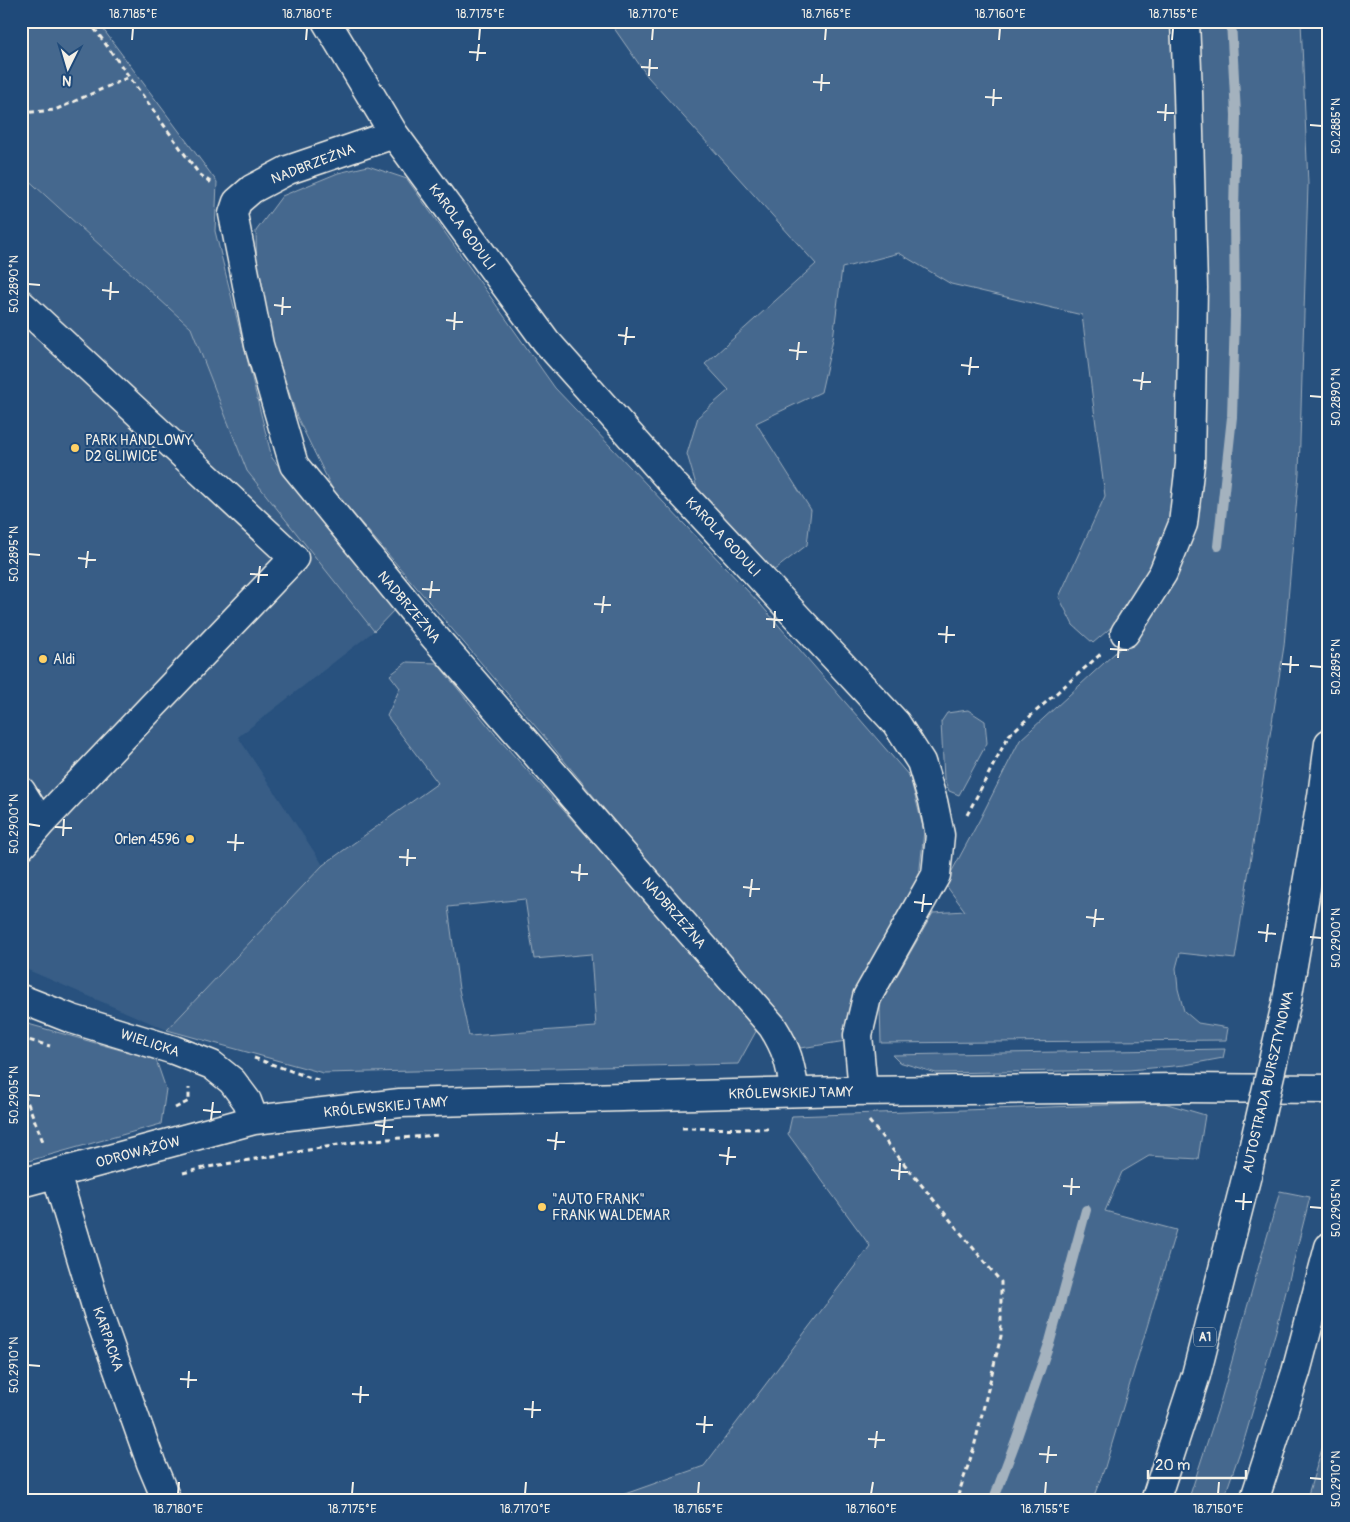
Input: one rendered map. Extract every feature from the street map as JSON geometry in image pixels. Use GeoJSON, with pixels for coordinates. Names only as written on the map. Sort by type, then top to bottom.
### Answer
{"type":"FeatureCollection","features":[{"type":"Feature","properties":{"kind":"main road","name":"KAROLA GODULI"},"geometry":{"type":"LineString","coordinates":[[326,21],[394,134],[546,341],[675,486],[896,722],[921,762],[933,801],[940,835],[936,875],[867,997],[858,1035],[854,1091]]}},
{"type":"Feature","properties":{"kind":"main road"},"geometry":{"type":"LineString","coordinates":[[1125,633],[1163,573],[1183,524],[1190,464],[1193,288],[1185,21]]}},
{"type":"Feature","properties":{"kind":"main road","name":"NADBRZEŻNA"},"geometry":{"type":"LineString","coordinates":[[394,134],[288,170],[252,189],[237,202],[233,214],[259,346],[294,465],[426,627],[772,1026],[783,1043],[789,1058],[795,1092]]}},
{"type":"Feature","properties":{"kind":"main road"},"geometry":{"type":"LineString","coordinates":[[21,304],[294,558],[21,846]]}},
{"type":"Feature","properties":{"kind":"main road","name":"AUTOSTRADA BURSZTYNOWA"},"geometry":{"type":"LineString","coordinates":[[1155,1501],[1196,1374],[1248,1171],[1287,1000],[1322,796],[1329,743]]}},
{"type":"Feature","properties":{"kind":"main road"},"geometry":{"type":"LineString","coordinates":[[21,791],[41,824]]}},
{"type":"Feature","properties":{"kind":"main road","name":"WIELICKA"},"geometry":{"type":"LineString","coordinates":[[21,999],[72,1019],[174,1050],[212,1064],[232,1081],[242,1094],[247,1101],[254,1120]]}},
{"type":"Feature","properties":{"kind":"main road","name":"KRÓLEWSKIEJ TAMY"},"geometry":{"type":"LineString","coordinates":[[254,1120],[400,1103],[854,1091],[1183,1088],[1329,1089]]}},
{"type":"Feature","properties":{"kind":"main road","name":"ODROWĄŻÓW"},"geometry":{"type":"LineString","coordinates":[[21,1183],[254,1120]]}},
{"type":"Feature","properties":{"kind":"main road","name":"KARPACKA"},"geometry":{"type":"LineString","coordinates":[[56,1174],[98,1313],[166,1501]]}},
{"type":"Feature","properties":{"kind":"main road"},"geometry":{"type":"LineString","coordinates":[[1254,1501],[1296,1372],[1329,1247]]}},
{"type":"Feature","properties":{"kind":"path"},"geometry":{"type":"LineString","coordinates":[[89,21],[199,174],[237,202]]}},
{"type":"Feature","properties":{"kind":"path"},"geometry":{"type":"LineString","coordinates":[[21,113],[55,110],[130,77]]}},
{"type":"Feature","properties":{"kind":"path"},"geometry":{"type":"LineString","coordinates":[[963,822],[1009,734],[1125,633]]}},
{"type":"Feature","properties":{"kind":"path"},"geometry":{"type":"LineString","coordinates":[[172,1109],[189,1102],[190,1086],[185,1082]]}},
{"type":"Feature","properties":{"kind":"path"},"geometry":{"type":"LineString","coordinates":[[21,1086],[44,1144]]}},
{"type":"Feature","properties":{"kind":"path"},"geometry":{"type":"LineString","coordinates":[[854,1091],[1001,1282],[1001,1336],[973,1451],[956,1501]]}},
{"type":"Feature","properties":{"kind":"path"},"geometry":{"type":"LineString","coordinates":[[682,1128],[769,1129]]}},
{"type":"Feature","properties":{"kind":"path"},"geometry":{"type":"LineString","coordinates":[[181,1174],[362,1141],[439,1135]]}},
{"type":"Feature","properties":{"kind":"path"},"geometry":{"type":"LineString","coordinates":[[36,1146],[53,1142]]}},
{"type":"Feature","properties":{"kind":"shaded area"},"geometry":{"type":"Polygon","coordinates":[[[21,21],[97,21],[217,182],[215,231],[272,458],[396,608],[374,631],[247,471],[191,328],[24,176],[21,178],[21,21]]]}},
{"type":"Feature","properties":{"kind":"shaded area"},"geometry":{"type":"Polygon","coordinates":[[[609,21],[1172,21],[1184,257],[1180,478],[1173,530],[1121,619],[1093,643],[1073,625],[1059,597],[1105,496],[1082,315],[951,284],[899,253],[842,268],[833,339],[821,392],[756,423],[811,510],[807,545],[773,571],[697,488],[687,454],[698,417],[729,390],[705,364],[816,264],[648,77],[609,21]]]}},
{"type":"Feature","properties":{"kind":"shaded area"},"geometry":{"type":"Polygon","coordinates":[[[1193,21],[1301,21],[1308,184],[1299,473],[1284,646],[1235,959],[1180,953],[1176,968],[1178,989],[1184,1011],[1198,1023],[1228,1028],[1226,1040],[881,1043],[880,1005],[933,913],[965,911],[945,884],[1020,740],[1140,630],[1183,559],[1202,486],[1204,313],[1193,21]]]}},
{"type":"Feature","properties":{"kind":"shaded area"},"geometry":{"type":"Polygon","coordinates":[[[368,166],[407,179],[555,388],[761,605],[910,777],[924,831],[919,877],[856,994],[846,1041],[801,1048],[542,734],[333,490],[297,417],[257,293],[256,231],[282,196],[338,173],[368,166]]]}},
{"type":"Feature","properties":{"kind":"shaded area"},"geometry":{"type":"Polygon","coordinates":[[[23,176],[191,328],[247,471],[374,631],[238,737],[323,865],[167,1030],[21,967],[21,178],[23,176]]]}},
{"type":"Feature","properties":{"kind":"shaded area"},"geometry":{"type":"Polygon","coordinates":[[[407,662],[437,663],[498,738],[759,1026],[738,1064],[323,1073],[167,1030],[323,865],[438,783],[387,716],[400,688],[390,675],[407,662]],[[525,899],[448,907],[459,989],[469,1036],[596,1027],[591,954],[534,959],[525,899]]]}},
{"type":"Feature","properties":{"kind":"shaded area"},"geometry":{"type":"Polygon","coordinates":[[[968,710],[985,721],[987,743],[959,795],[949,791],[944,779],[941,722],[947,713],[968,710]]]}},
{"type":"Feature","properties":{"kind":"shaded area"},"geometry":{"type":"Polygon","coordinates":[[[21,1022],[156,1060],[166,1089],[161,1124],[21,1163],[21,1022]]]}},
{"type":"Feature","properties":{"kind":"shaded area"},"geometry":{"type":"Polygon","coordinates":[[[1225,1049],[1223,1058],[1185,1065],[1129,1070],[936,1073],[899,1062],[892,1055],[1225,1049]]]}},
{"type":"Feature","properties":{"kind":"shaded area"},"geometry":{"type":"Polygon","coordinates":[[[1164,1103],[1205,1115],[1198,1159],[1149,1156],[1122,1172],[1105,1211],[1176,1230],[1105,1467],[1092,1501],[605,1501],[704,1466],[870,1246],[788,1134],[792,1116],[1164,1103]]]}},
{"type":"Feature","properties":{"kind":"shaded area"},"geometry":{"type":"Polygon","coordinates":[[[1280,1191],[1310,1197],[1277,1327],[1245,1437],[1223,1501],[1188,1501],[1220,1403],[1280,1191]]]}},
{"type":"Feature","properties":{"kind":"shaded area"},"geometry":{"type":"Polygon","coordinates":[[[1329,1426],[1329,1501],[1306,1501],[1329,1426]]]}},
{"type":"Feature","properties":{"kind":"waterway"},"geometry":{"type":"LineString","coordinates":[[1218,546],[1232,417],[1235,316],[1234,214],[1236,115],[1231,21]]}},
{"type":"Feature","properties":{"kind":"waterway"},"geometry":{"type":"LineString","coordinates":[[993,1501],[1050,1341],[1086,1210]]}},
{"type":"Feature","properties":{"kind":"place","name":"PARK HANDLOWY D2 GLIWICE"},"geometry":{"type":"Point","coordinates":[75,448]}},
{"type":"Feature","properties":{"kind":"place","name":"Aldi"},"geometry":{"type":"Point","coordinates":[43,659]}},
{"type":"Feature","properties":{"kind":"place","name":"Orlen 4596"},"geometry":{"type":"Point","coordinates":[190,839]}},
{"type":"Feature","properties":{"kind":"place","name":"\"AUTO FRANK\" FRANK WALDEMAR"},"geometry":{"type":"Point","coordinates":[542,1207]}}]}
